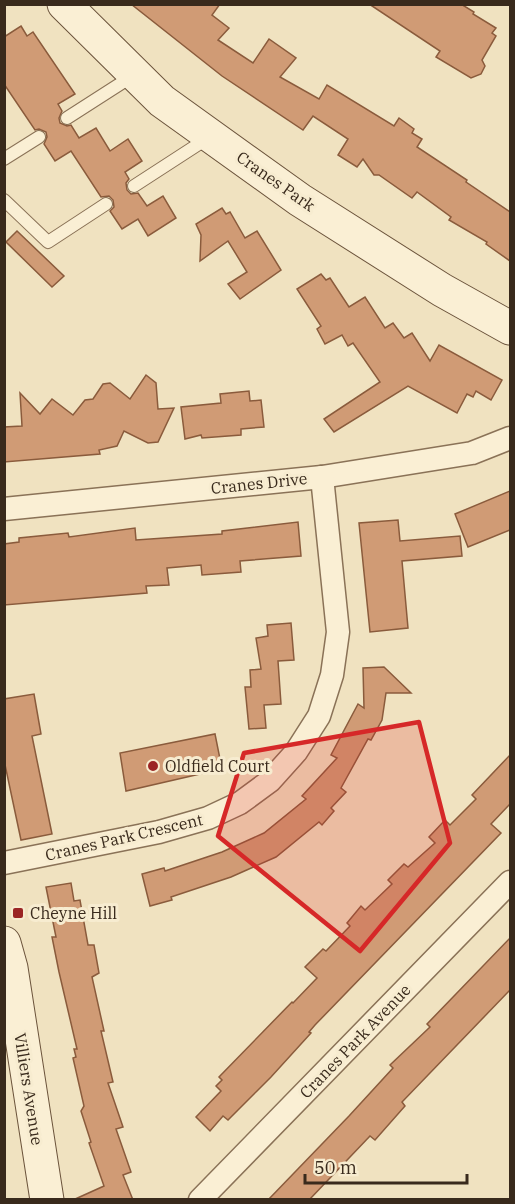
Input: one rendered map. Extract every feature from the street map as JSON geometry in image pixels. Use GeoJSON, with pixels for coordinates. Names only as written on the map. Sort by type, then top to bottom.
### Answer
{"type":"FeatureCollection","features":[{"type":"Feature","properties":{"kind":"street","name":"Cranes Park"},"geometry":{"type":"LineString","coordinates":[[64,4],[162,101],[300,200],[442,290],[510,328]]}},
{"type":"Feature","properties":{"kind":"street","name":"Cranes Drive"},"geometry":{"type":"LineString","coordinates":[[4,509],[322,477],[472,453],[510,438]]}},
{"type":"Feature","properties":{"kind":"street","name":"Cranes Park Crescent"},"geometry":{"type":"LineString","coordinates":[[4,863],[159,832],[208,818],[240,803],[270,781],[296,752],[319,716],[332,675],[338,632],[322,477]]}},
{"type":"Feature","properties":{"kind":"street","name":"Cranes Park Avenue"},"geometry":{"type":"LineString","coordinates":[[200,1200],[510,882]]}},
{"type":"Feature","properties":{"kind":"street","name":"Villiers Avenue"},"geometry":{"type":"LineString","coordinates":[[4,943],[12,979],[47,1200]]}},
{"type":"Feature","properties":{"kind":"lane"},"geometry":{"type":"LineString","coordinates":[[67,118],[135,75]]}},
{"type":"Feature","properties":{"kind":"lane"},"geometry":{"type":"LineString","coordinates":[[134,186],[212,136]]}},
{"type":"Feature","properties":{"kind":"lane"},"geometry":{"type":"LineString","coordinates":[[4,159],[39,137]]}},
{"type":"Feature","properties":{"kind":"lane"},"geometry":{"type":"LineString","coordinates":[[4,200],[48,242],[106,204]]}},
{"type":"Feature","properties":{"kind":"highlighted area"},"geometry":{"type":"Polygon","coordinates":[[[419,722],[450,843],[360,951],[218,836],[244,753],[419,722]]]}},
{"type":"Feature","properties":{"kind":"building"},"geometry":{"type":"Polygon","coordinates":[[[131,4],[220,4],[212,15],[229,28],[218,40],[253,63],[269,39],[296,58],[280,77],[319,99],[327,85],[394,126],[399,118],[414,129],[412,133],[422,139],[417,147],[510,212],[510,261],[486,244],[487,242],[449,220],[451,217],[417,192],[412,198],[379,175],[374,175],[363,159],[357,167],[338,155],[348,139],[313,116],[303,130],[222,76],[131,4]]]}},
{"type":"Feature","properties":{"kind":"building"},"geometry":{"type":"Polygon","coordinates":[[[369,4],[461,4],[474,12],[473,14],[496,28],[492,33],[496,36],[482,60],[485,66],[481,74],[471,78],[436,57],[440,51],[369,4]]]}},
{"type":"Feature","properties":{"kind":"building"},"geometry":{"type":"Polygon","coordinates":[[[21,26],[27,36],[33,32],[75,94],[58,104],[62,111],[59,118],[60,123],[71,125],[79,138],[96,128],[110,151],[128,139],[142,161],[125,172],[129,179],[126,183],[127,190],[131,194],[138,193],[147,206],[163,196],[176,218],[148,236],[138,219],[122,229],[110,211],[114,207],[113,200],[109,196],[101,197],[71,151],[55,161],[44,144],[47,137],[46,132],[35,130],[4,84],[4,37],[21,26]]]}},
{"type":"Feature","properties":{"kind":"building"},"geometry":{"type":"Polygon","coordinates":[[[222,208],[226,214],[230,212],[245,238],[257,231],[281,270],[240,299],[228,284],[247,272],[228,241],[200,261],[201,235],[196,224],[222,208]]]}},
{"type":"Feature","properties":{"kind":"building"},"geometry":{"type":"Polygon","coordinates":[[[17,231],[64,276],[52,287],[6,242],[17,231]]]}},
{"type":"Feature","properties":{"kind":"building"},"geometry":{"type":"Polygon","coordinates":[[[321,274],[326,280],[330,278],[349,307],[365,297],[385,328],[393,323],[404,338],[412,333],[430,361],[439,345],[502,380],[491,400],[476,391],[473,397],[467,394],[457,413],[408,386],[334,432],[324,419],[380,382],[353,343],[348,346],[342,335],[325,344],[317,329],[321,326],[297,289],[321,274]]]}},
{"type":"Feature","properties":{"kind":"building"},"geometry":{"type":"Polygon","coordinates":[[[146,375],[156,383],[158,409],[174,408],[158,442],[148,443],[124,431],[117,446],[99,450],[100,454],[4,462],[4,427],[22,426],[20,393],[40,414],[52,399],[73,415],[85,400],[93,399],[103,384],[110,383],[130,399],[146,375]]]}},
{"type":"Feature","properties":{"kind":"building"},"geometry":{"type":"Polygon","coordinates":[[[249,391],[250,401],[261,400],[264,427],[241,429],[241,435],[202,438],[201,435],[185,439],[181,407],[221,403],[220,394],[249,391]]]}},
{"type":"Feature","properties":{"kind":"building"},"geometry":{"type":"Polygon","coordinates":[[[510,491],[510,530],[468,547],[455,514],[510,491]]]}},
{"type":"Feature","properties":{"kind":"building"},"geometry":{"type":"Polygon","coordinates":[[[398,520],[400,541],[460,536],[462,556],[402,561],[408,628],[370,632],[359,523],[398,520]]]}},
{"type":"Feature","properties":{"kind":"building"},"geometry":{"type":"Polygon","coordinates":[[[298,522],[301,556],[240,561],[241,572],[202,575],[201,565],[167,568],[169,585],[146,586],[147,593],[4,605],[4,544],[19,542],[19,538],[68,533],[69,537],[135,528],[136,540],[222,534],[222,531],[298,522]]]}},
{"type":"Feature","properties":{"kind":"building"},"geometry":{"type":"Polygon","coordinates":[[[291,623],[294,660],[278,661],[281,704],[264,705],[266,728],[249,729],[245,687],[251,687],[250,670],[261,669],[256,638],[268,636],[267,625],[291,623]]]}},
{"type":"Feature","properties":{"kind":"building"},"geometry":{"type":"Polygon","coordinates":[[[384,667],[411,693],[386,693],[382,720],[371,740],[368,739],[341,788],[346,792],[331,808],[334,811],[322,825],[319,822],[276,857],[231,877],[171,897],[172,900],[150,906],[142,874],[164,868],[165,871],[222,852],[264,833],[306,799],[302,796],[337,758],[331,755],[358,704],[364,708],[363,668],[384,667]]]}},
{"type":"Feature","properties":{"kind":"building"},"geometry":{"type":"Polygon","coordinates":[[[34,694],[41,734],[32,736],[52,834],[21,840],[4,760],[4,699],[34,694]]]}},
{"type":"Feature","properties":{"kind":"building","name":"Oldfield Court"},"geometry":{"type":"Polygon","coordinates":[[[215,734],[222,769],[126,791],[120,753],[215,734]]]}},
{"type":"Feature","properties":{"kind":"building"},"geometry":{"type":"Polygon","coordinates":[[[510,755],[510,804],[491,824],[501,833],[315,1025],[309,1032],[311,1033],[271,1077],[228,1120],[223,1116],[210,1131],[196,1117],[221,1091],[216,1086],[222,1080],[219,1077],[317,978],[305,967],[323,949],[326,951],[350,926],[347,923],[361,906],[365,910],[392,884],[388,880],[404,864],[408,867],[435,843],[429,837],[445,820],[450,825],[476,799],[472,795],[510,755]]]}},
{"type":"Feature","properties":{"kind":"building"},"geometry":{"type":"Polygon","coordinates":[[[71,883],[74,901],[80,900],[88,945],[94,945],[99,973],[92,977],[113,1082],[108,1083],[123,1127],[116,1129],[131,1172],[123,1175],[133,1200],[73,1200],[104,1186],[81,1111],[84,1106],[73,1058],[76,1057],[74,1049],[77,1049],[52,937],[56,937],[46,887],[71,883]]]}},
{"type":"Feature","properties":{"kind":"building"},"geometry":{"type":"Polygon","coordinates":[[[510,938],[510,990],[402,1102],[405,1106],[375,1140],[370,1136],[309,1200],[268,1200],[393,1068],[390,1065],[430,1027],[427,1024],[510,938]]]}},
{"type":"Feature","properties":{"kind":"place","name":"Oldfield Court"},"geometry":{"type":"Point","coordinates":[153,766]}},
{"type":"Feature","properties":{"kind":"place","name":"Cheyne Hill"},"geometry":{"type":"Point","coordinates":[18,913]}}]}
